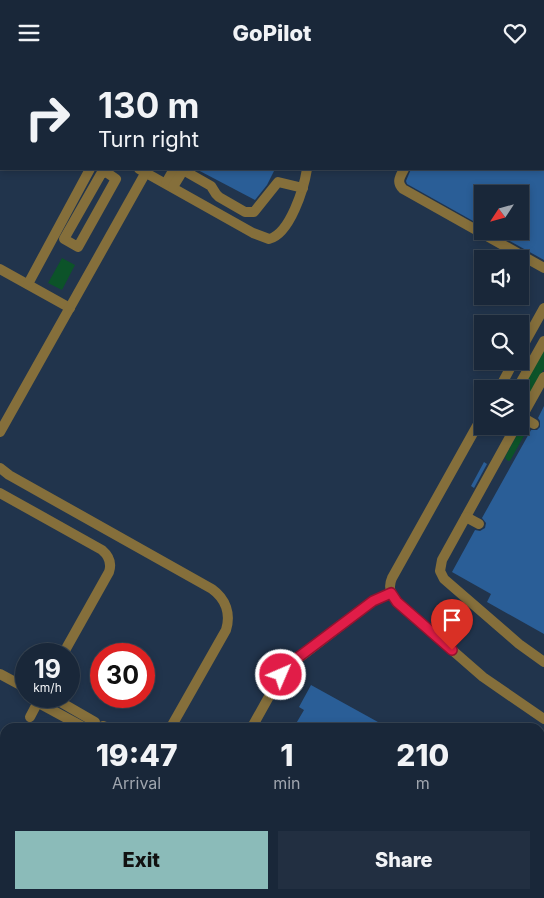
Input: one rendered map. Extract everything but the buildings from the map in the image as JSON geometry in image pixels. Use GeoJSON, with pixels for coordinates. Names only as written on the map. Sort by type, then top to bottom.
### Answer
{"type":"FeatureCollection","features":[{"type":"Feature","properties":{"kind":"street"},"geometry":{"type":"LineString","coordinates":[[28,284],[89,170]]}},
{"type":"Feature","properties":{"kind":"street"},"geometry":{"type":"LineString","coordinates":[[107,170],[116,179],[78,247],[64,239],[101,174],[107,170]]}},
{"type":"Feature","properties":{"kind":"street"},"geometry":{"type":"LineString","coordinates":[[169,185],[179,170]]}},
{"type":"Feature","properties":{"kind":"street"},"geometry":{"type":"LineString","coordinates":[[182,170],[211,186],[219,197],[245,212],[254,212],[278,182],[303,188]]}},
{"type":"Feature","properties":{"kind":"street"},"geometry":{"type":"LineString","coordinates":[[0,432],[70,308],[142,171],[253,233],[269,239],[276,235],[288,221],[303,188],[307,170]]}},
{"type":"Feature","properties":{"kind":"street"},"geometry":{"type":"LineString","coordinates":[[404,170],[398,182],[406,191],[544,268]]}},
{"type":"Feature","properties":{"kind":"street"},"geometry":{"type":"LineString","coordinates":[[0,269],[70,308]]}},
{"type":"Feature","properties":{"kind":"street"},"geometry":{"type":"LineString","coordinates":[[529,335],[544,308]]}},
{"type":"Feature","properties":{"kind":"street"},"geometry":{"type":"LineString","coordinates":[[522,380],[544,341]]}},
{"type":"Feature","properties":{"kind":"street"},"geometry":{"type":"LineString","coordinates":[[529,404],[544,377]]}},
{"type":"Feature","properties":{"kind":"street"},"geometry":{"type":"LineString","coordinates":[[529,422],[534,424]]}},
{"type":"Feature","properties":{"kind":"street"},"geometry":{"type":"LineString","coordinates":[[474,431],[391,581],[391,593],[399,603],[482,677],[544,719]]}},
{"type":"Feature","properties":{"kind":"street"},"geometry":{"type":"LineString","coordinates":[[511,435],[439,568],[444,579],[514,640],[544,662]]}},
{"type":"Feature","properties":{"kind":"street"},"geometry":{"type":"LineString","coordinates":[[0,468],[9,475],[212,589],[223,600],[228,615],[226,630],[173,723]]}},
{"type":"Feature","properties":{"kind":"street"},"geometry":{"type":"LineString","coordinates":[[0,493],[102,550],[109,559],[109,572],[69,643]]}},
{"type":"Feature","properties":{"kind":"street"},"geometry":{"type":"LineString","coordinates":[[466,517],[479,524]]}},
{"type":"Feature","properties":{"kind":"street"},"geometry":{"type":"LineString","coordinates":[[254,723],[281,675],[290,665],[373,601],[391,593]]}},
{"type":"Feature","properties":{"kind":"street"},"geometry":{"type":"LineString","coordinates":[[0,674],[15,682]]}},
{"type":"Feature","properties":{"kind":"street"},"geometry":{"type":"LineString","coordinates":[[30,717],[33,708]]}},
{"type":"Feature","properties":{"kind":"street"},"geometry":{"type":"LineString","coordinates":[[53,708],[77,723]]}},
{"type":"Feature","properties":{"kind":"street"},"geometry":{"type":"LineString","coordinates":[[71,708],[97,723]]}},
{"type":"Feature","properties":{"kind":"green space"},"geometry":{"type":"Polygon","coordinates":[[[62,258],[75,265],[62,290],[48,283],[62,258]]]}},
{"type":"Feature","properties":{"kind":"green space"},"geometry":{"type":"Polygon","coordinates":[[[544,349],[544,369],[529,395],[529,380],[526,380],[544,349]]]}},
{"type":"Feature","properties":{"kind":"green space"},"geometry":{"type":"Polygon","coordinates":[[[517,435],[524,435],[510,461],[505,458],[517,435]]]}},
{"type":"Feature","properties":{"kind":"route"},"geometry":{"type":"LineString","coordinates":[[281,675],[296,659],[373,601],[391,593],[397,602],[452,650]]}}]}
